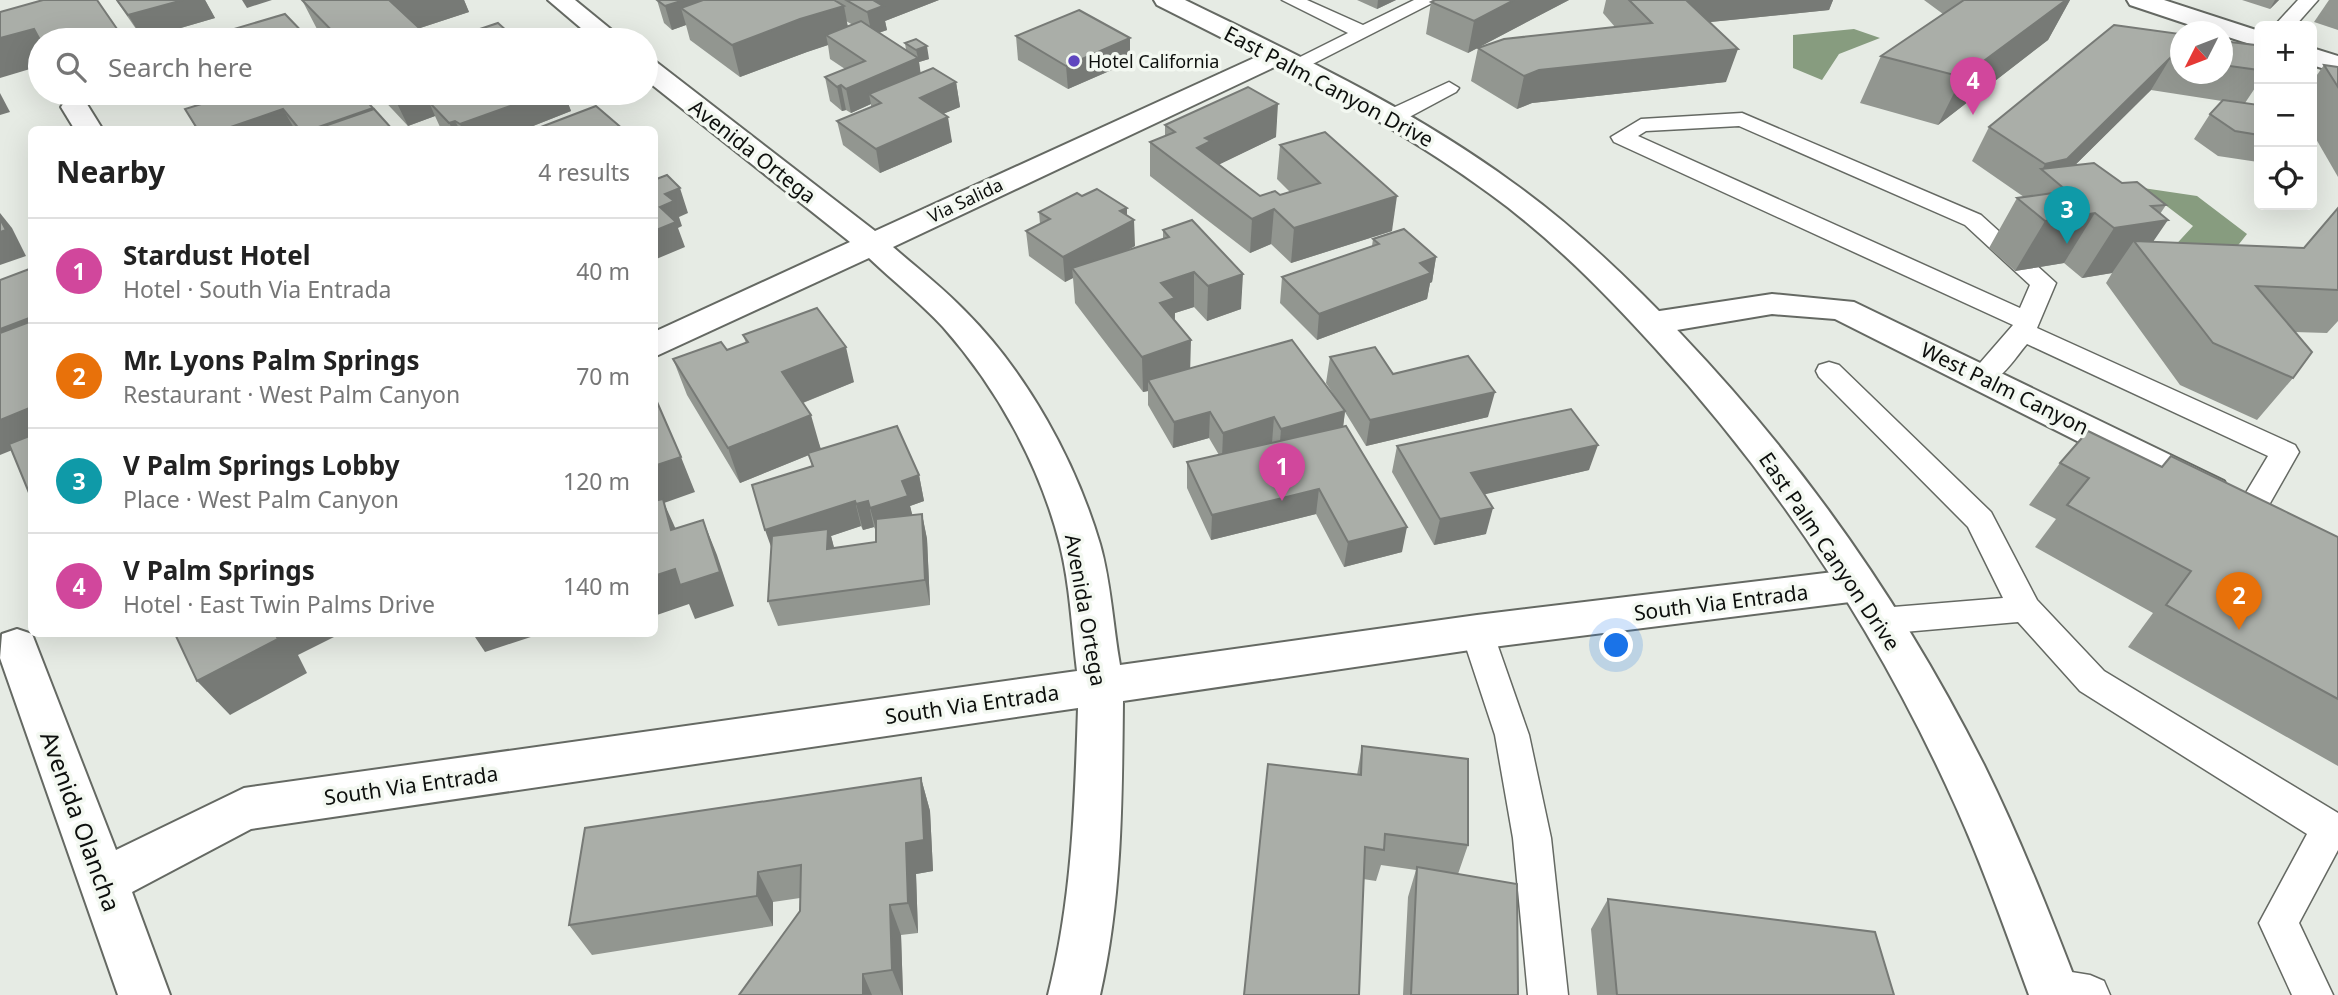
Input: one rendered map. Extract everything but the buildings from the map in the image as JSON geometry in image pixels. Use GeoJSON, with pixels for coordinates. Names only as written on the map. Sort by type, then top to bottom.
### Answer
{"type":"FeatureCollection","features":[{"type":"Feature","properties":{"kind":"street"},"geometry":{"type":"LineString","coordinates":[[561,0],[596,28]]}},
{"type":"Feature","properties":{"kind":"street","name":"East Palm Canyon Drive"},"geometry":{"type":"LineString","coordinates":[[1167,0],[1392,117],[1443,148],[1546,223],[1653,323],[1727,404],[1783,474],[1870,603],[1967,777],[2019,900],[2066,993]]}},
{"type":"Feature","properties":{"kind":"street"},"geometry":{"type":"LineString","coordinates":[[2139,0],[2254,37]]}},
{"type":"Feature","properties":{"kind":"street"},"geometry":{"type":"LineString","coordinates":[[2317,58],[2338,65]]}},
{"type":"Feature","properties":{"kind":"street","name":"Via Salida"},"geometry":{"type":"LineString","coordinates":[[658,344],[872,243],[1287,61]]}},
{"type":"Feature","properties":{"kind":"street","name":"Avenida Ortega"},"geometry":{"type":"LineString","coordinates":[[658,76],[872,243],[953,318],[988,359],[1020,406],[1052,470],[1080,545],[1101,685],[1098,831],[1085,948],[1074,995]]}},
{"type":"Feature","properties":{"kind":"street","name":"West Palm Canyon"},"geometry":{"type":"LineString","coordinates":[[1653,323],[1772,304],[1842,309],[2263,517]]}},
{"type":"Feature","properties":{"kind":"street","name":"South Via Entrada"},"geometry":{"type":"LineString","coordinates":[[103,882],[244,809],[1477,632],[1870,603]]}},
{"type":"Feature","properties":{"kind":"street","name":"Avenida Olancha"},"geometry":{"type":"LineString","coordinates":[[20,645],[144,995]]}},
{"type":"Feature","properties":{"kind":"lane"},"geometry":{"type":"LineString","coordinates":[[1291,0],[1364,33]]}},
{"type":"Feature","properties":{"kind":"lane"},"geometry":{"type":"LineString","coordinates":[[1287,61],[1364,33],[1429,0]]}},
{"type":"Feature","properties":{"kind":"lane"},"geometry":{"type":"LineString","coordinates":[[2289,21],[2309,0]]}},
{"type":"Feature","properties":{"kind":"lane"},"geometry":{"type":"LineString","coordinates":[[1392,117],[1449,89]]}},
{"type":"Feature","properties":{"kind":"lane"},"geometry":{"type":"LineString","coordinates":[[1983,377],[2024,326],[2043,282],[1973,220],[1742,119],[1641,125],[1622,137],[1698,171],[2024,326],[2285,452],[2263,517]]}},
{"type":"Feature","properties":{"kind":"lane"},"geometry":{"type":"LineString","coordinates":[[1829,371],[1980,520],[2025,610],[2092,681],[2330,828],[2278,923],[2313,995]]}},
{"type":"Feature","properties":{"kind":"lane"},"geometry":{"type":"LineString","coordinates":[[1870,603],[2025,610]]}},
{"type":"Feature","properties":{"kind":"lane"},"geometry":{"type":"LineString","coordinates":[[1477,632],[1515,748],[1532,838],[1548,995]]}},
{"type":"Feature","properties":{"kind":"shaded area"},"geometry":{"type":"Polygon","coordinates":[[[1854,29],[1880,38],[1839,54],[1822,80],[1793,68],[1793,35],[1854,29]]]}},
{"type":"Feature","properties":{"kind":"shaded area"},"geometry":{"type":"Polygon","coordinates":[[[2143,188],[2197,196],[2247,234],[2224,263],[2170,251],[2193,226],[2143,188]]]}},
{"type":"Feature","properties":{"kind":"place","name":"Hotel California"},"geometry":{"type":"Point","coordinates":[1074,61]}},
{"type":"Feature","properties":{"kind":"place","name":"V Palm Springs"},"geometry":{"type":"Point","coordinates":[1973,115]}},
{"type":"Feature","properties":{"kind":"place","name":"V Palm Springs Lobby"},"geometry":{"type":"Point","coordinates":[2067,244]}},
{"type":"Feature","properties":{"kind":"place","name":"Stardust Hotel"},"geometry":{"type":"Point","coordinates":[1282,501]}},
{"type":"Feature","properties":{"kind":"place","name":"Mr. Lyons Palm Springs"},"geometry":{"type":"Point","coordinates":[2239,630]}}]}
